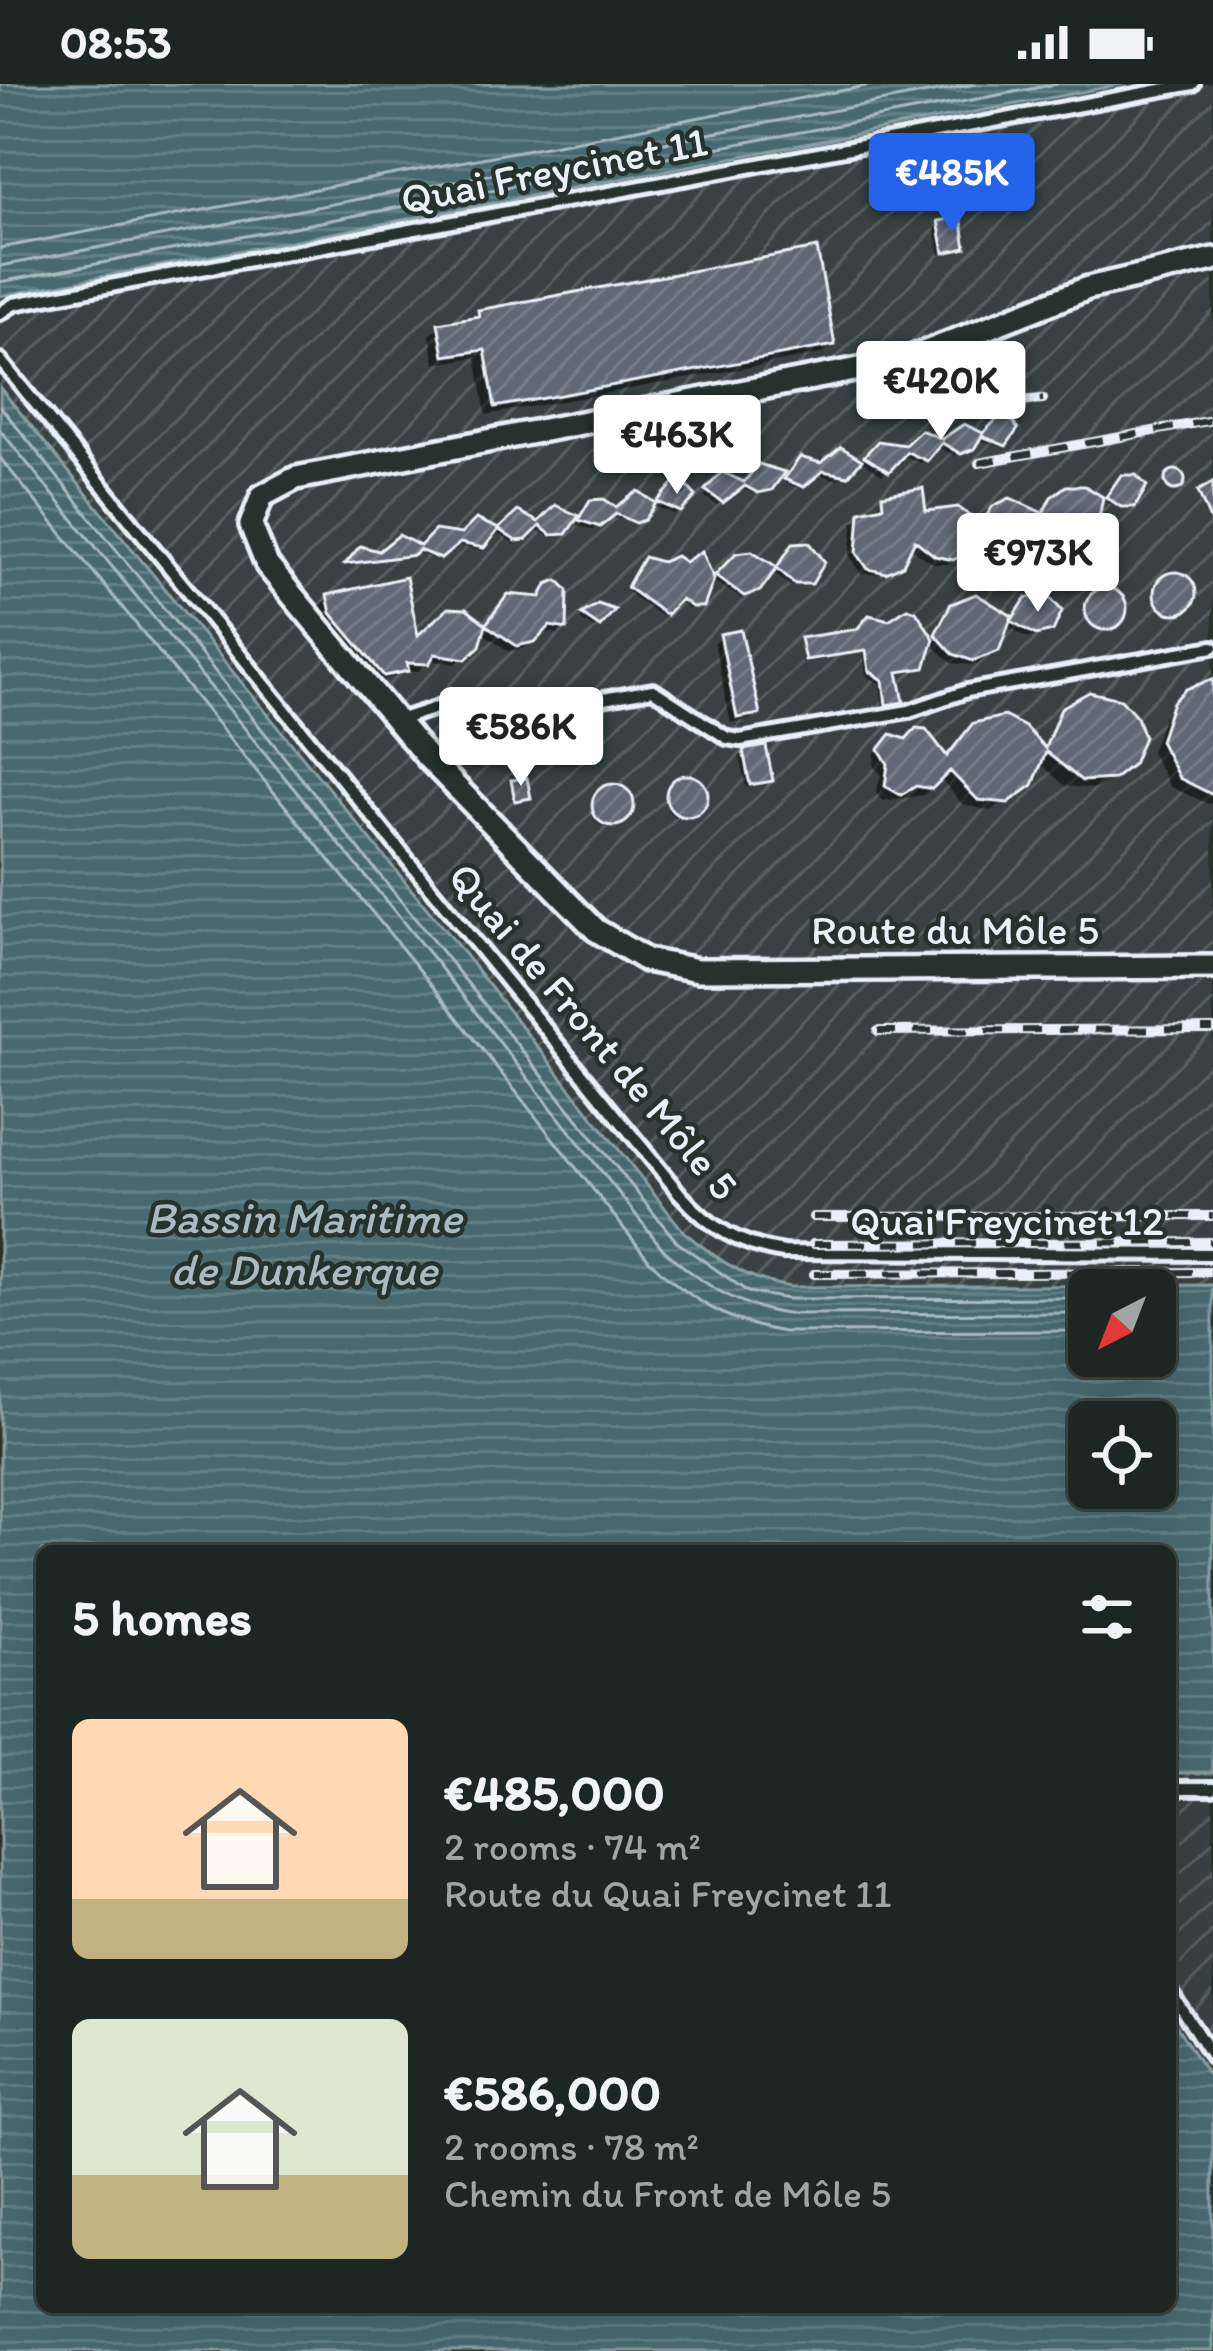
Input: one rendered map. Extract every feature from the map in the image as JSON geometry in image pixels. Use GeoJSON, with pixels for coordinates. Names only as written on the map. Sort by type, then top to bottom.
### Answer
{"type":"FeatureCollection","features":[{"type":"Feature","properties":{"kind":"street","name":"Route du Môle 5"},"geometry":{"type":"LineString","coordinates":[[1213,259],[1102,284],[889,364],[296,478],[269,490],[252,517],[253,540],[261,556],[397,722],[596,930],[646,960],[698,970],[1213,967]]}},
{"type":"Feature","properties":{"kind":"lane","name":"Quai Freycinet 11"},"geometry":{"type":"LineString","coordinates":[[0,313],[14,304],[1193,84]]}},
{"type":"Feature","properties":{"kind":"lane","name":"Quai de Front de Môle 5"},"geometry":{"type":"LineString","coordinates":[[0,360],[699,1216],[744,1244],[801,1252]]}},
{"type":"Feature","properties":{"kind":"lane"},"geometry":{"type":"LineString","coordinates":[[397,722],[463,699],[520,714],[653,690],[665,693],[727,738],[740,740],[909,711],[967,691],[1213,647]]}},
{"type":"Feature","properties":{"kind":"lane","name":"Quai Freycinet 12"},"geometry":{"type":"LineString","coordinates":[[801,1252],[1213,1254]]}},
{"type":"Feature","properties":{"kind":"lane"},"geometry":{"type":"LineString","coordinates":[[1176,1788],[1213,1788]]}},
{"type":"Feature","properties":{"kind":"lane"},"geometry":{"type":"LineString","coordinates":[[1176,1999],[1213,2058]]}},
{"type":"Feature","properties":{"kind":"shaded area"},"geometry":{"type":"Polygon","coordinates":[[[1123,84],[1213,84],[1213,1285],[1176,1285],[1176,1269],[1068,1269],[1068,1286],[790,1287],[754,1282],[684,1232],[457,945],[0,388],[0,296],[1123,84]]]}},
{"type":"Feature","properties":{"kind":"shaded area"},"geometry":{"type":"Polygon","coordinates":[[[1176,1773],[1213,1773],[1213,2083],[1176,2025],[1176,1773]]]}},
{"type":"Feature","properties":{"kind":"water"},"geometry":{"type":"Polygon","coordinates":[[[0,84],[1123,84],[0,296],[0,84]]]}},
{"type":"Feature","properties":{"kind":"water","name":"Bassin Maritime de Dunkerque"},"geometry":{"type":"Polygon","coordinates":[[[0,388],[457,945],[684,1232],[709,1251],[746,1274],[790,1287],[1068,1286],[1068,1377],[1176,1377],[1176,1285],[1213,1285],[1213,1773],[1176,1773],[1176,1545],[36,1545],[36,2313],[1176,2313],[1176,2025],[1213,2083],[1213,2351],[0,2351],[0,388]]]}},
{"type":"Feature","properties":{"kind":"building"},"geometry":{"type":"Polygon","coordinates":[[[961,217],[966,248],[944,253],[938,221],[961,217]]]}},
{"type":"Feature","properties":{"kind":"building"},"geometry":{"type":"Polygon","coordinates":[[[817,248],[835,345],[495,407],[485,350],[444,356],[438,323],[479,316],[478,310],[817,248]]]}},
{"type":"Feature","properties":{"kind":"building"},"geometry":{"type":"Polygon","coordinates":[[[1000,416],[1010,417],[1018,429],[1006,446],[982,436],[974,449],[961,454],[942,443],[927,461],[907,452],[889,472],[864,456],[878,441],[905,445],[921,430],[942,439],[964,424],[983,433],[1000,416]]]}},
{"type":"Feature","properties":{"kind":"building"},"geometry":{"type":"Polygon","coordinates":[[[841,447],[862,460],[848,476],[823,471],[804,487],[784,479],[800,457],[821,463],[841,447]]]}},
{"type":"Feature","properties":{"kind":"building"},"geometry":{"type":"Polygon","coordinates":[[[759,464],[785,472],[772,490],[758,493],[745,486],[723,503],[705,490],[722,472],[744,482],[759,464]]]}},
{"type":"Feature","properties":{"kind":"building"},"geometry":{"type":"Polygon","coordinates":[[[1175,470],[1185,480],[1175,490],[1165,480],[1175,470]]]}},
{"type":"Feature","properties":{"kind":"building"},"geometry":{"type":"Polygon","coordinates":[[[1121,475],[1136,475],[1147,486],[1135,507],[1121,507],[1106,497],[1121,475]]]}},
{"type":"Feature","properties":{"kind":"building"},"geometry":{"type":"Polygon","coordinates":[[[1213,482],[1213,527],[1198,491],[1213,482]]]}},
{"type":"Feature","properties":{"kind":"building"},"geometry":{"type":"Polygon","coordinates":[[[674,483],[687,486],[696,496],[681,512],[657,502],[674,483]]]}},
{"type":"Feature","properties":{"kind":"building"},"geometry":{"type":"Polygon","coordinates":[[[1066,486],[1085,486],[1103,497],[1098,524],[1085,536],[1067,538],[1045,524],[1031,546],[1014,552],[996,546],[981,531],[969,552],[953,560],[935,556],[915,540],[903,565],[886,573],[868,569],[857,553],[860,511],[883,506],[882,495],[923,488],[926,511],[958,507],[981,524],[993,506],[1010,498],[1043,513],[1051,497],[1066,486]]]}},
{"type":"Feature","properties":{"kind":"building"},"geometry":{"type":"Polygon","coordinates":[[[638,491],[656,503],[645,520],[636,523],[616,514],[600,527],[578,520],[590,500],[604,499],[616,507],[638,491]]]}},
{"type":"Feature","properties":{"kind":"building"},"geometry":{"type":"Polygon","coordinates":[[[555,505],[579,516],[566,534],[551,535],[540,526],[526,540],[516,541],[498,529],[518,511],[538,522],[555,505]]]}},
{"type":"Feature","properties":{"kind":"building"},"geometry":{"type":"Polygon","coordinates":[[[476,519],[499,529],[484,548],[460,543],[441,559],[419,550],[415,555],[345,564],[360,546],[379,551],[399,535],[420,546],[435,530],[461,534],[476,519]]]}},
{"type":"Feature","properties":{"kind":"building"},"geometry":{"type":"Polygon","coordinates":[[[809,542],[825,562],[812,584],[795,584],[777,568],[760,591],[744,596],[715,575],[736,553],[752,551],[777,567],[793,543],[809,542]]]}},
{"type":"Feature","properties":{"kind":"building"},"geometry":{"type":"Polygon","coordinates":[[[702,551],[714,579],[704,607],[692,607],[681,599],[666,615],[627,587],[644,557],[662,562],[676,556],[685,562],[702,551]]]}},
{"type":"Feature","properties":{"kind":"building"},"geometry":{"type":"Polygon","coordinates":[[[1175,572],[1190,578],[1196,593],[1190,608],[1175,614],[1160,608],[1154,593],[1160,578],[1175,572]]]}},
{"type":"Feature","properties":{"kind":"building"},"geometry":{"type":"Polygon","coordinates":[[[406,577],[418,635],[448,608],[466,609],[486,624],[508,594],[541,597],[547,584],[558,580],[568,590],[567,629],[550,626],[535,642],[517,646],[486,625],[480,646],[466,659],[435,654],[429,664],[407,663],[409,671],[384,676],[331,613],[327,595],[406,577]]]}},
{"type":"Feature","properties":{"kind":"building"},"geometry":{"type":"Polygon","coordinates":[[[1106,588],[1121,594],[1127,609],[1121,624],[1106,630],[1091,624],[1085,609],[1091,594],[1106,588]]]}},
{"type":"Feature","properties":{"kind":"building"},"geometry":{"type":"Polygon","coordinates":[[[976,594],[1012,616],[999,651],[973,661],[953,654],[935,634],[951,604],[976,594]]]}},
{"type":"Feature","properties":{"kind":"building"},"geometry":{"type":"Polygon","coordinates":[[[1047,594],[1062,611],[1053,631],[1036,635],[1011,621],[1026,598],[1047,594]]]}},
{"type":"Feature","properties":{"kind":"building"},"geometry":{"type":"Polygon","coordinates":[[[598,604],[615,610],[600,627],[581,614],[598,604]]]}},
{"type":"Feature","properties":{"kind":"building"},"geometry":{"type":"Polygon","coordinates":[[[907,608],[916,611],[934,639],[925,668],[898,672],[904,702],[886,705],[883,680],[869,671],[866,651],[805,660],[800,638],[857,629],[869,615],[889,620],[907,608]]]}},
{"type":"Feature","properties":{"kind":"building"},"geometry":{"type":"Polygon","coordinates":[[[741,630],[760,714],[737,718],[720,634],[741,630]]]}},
{"type":"Feature","properties":{"kind":"building"},"geometry":{"type":"Polygon","coordinates":[[[1213,679],[1213,795],[1179,778],[1160,741],[1173,702],[1186,689],[1213,679]]]}},
{"type":"Feature","properties":{"kind":"building"},"geometry":{"type":"Polygon","coordinates":[[[1089,692],[1121,699],[1137,717],[1144,737],[1133,764],[1114,779],[1082,781],[1046,752],[1033,785],[1008,803],[978,800],[950,771],[932,789],[916,786],[901,795],[885,786],[888,764],[879,749],[891,734],[906,739],[916,728],[926,729],[947,756],[973,723],[1004,716],[1025,727],[1045,748],[1061,708],[1089,692]]]}},
{"type":"Feature","properties":{"kind":"building"},"geometry":{"type":"Polygon","coordinates":[[[766,746],[773,781],[750,785],[743,750],[766,746]]]}},
{"type":"Feature","properties":{"kind":"building"},"geometry":{"type":"Polygon","coordinates":[[[687,775],[702,781],[708,796],[702,811],[687,817],[672,811],[666,796],[672,781],[687,775]]]}},
{"type":"Feature","properties":{"kind":"building"},"geometry":{"type":"Polygon","coordinates":[[[527,778],[531,798],[515,801],[511,780],[527,778]]]}},
{"type":"Feature","properties":{"kind":"building"},"geometry":{"type":"Polygon","coordinates":[[[613,784],[628,790],[634,805],[628,820],[613,826],[598,820],[592,805],[598,790],[613,784]]]}},
{"type":"Feature","properties":{"kind":"railway"},"geometry":{"type":"LineString","coordinates":[[932,407],[1043,399]]}},
{"type":"Feature","properties":{"kind":"railway"},"geometry":{"type":"LineString","coordinates":[[979,463],[1213,420]]}},
{"type":"Feature","properties":{"kind":"railway"},"geometry":{"type":"LineString","coordinates":[[878,1031],[1213,1029]]}},
{"type":"Feature","properties":{"kind":"railway"},"geometry":{"type":"LineString","coordinates":[[813,1217],[1213,1216]]}},
{"type":"Feature","properties":{"kind":"railway"},"geometry":{"type":"LineString","coordinates":[[813,1244],[1213,1242]]}},
{"type":"Feature","properties":{"kind":"railway"},"geometry":{"type":"LineString","coordinates":[[814,1274],[1213,1272]]}}]}
